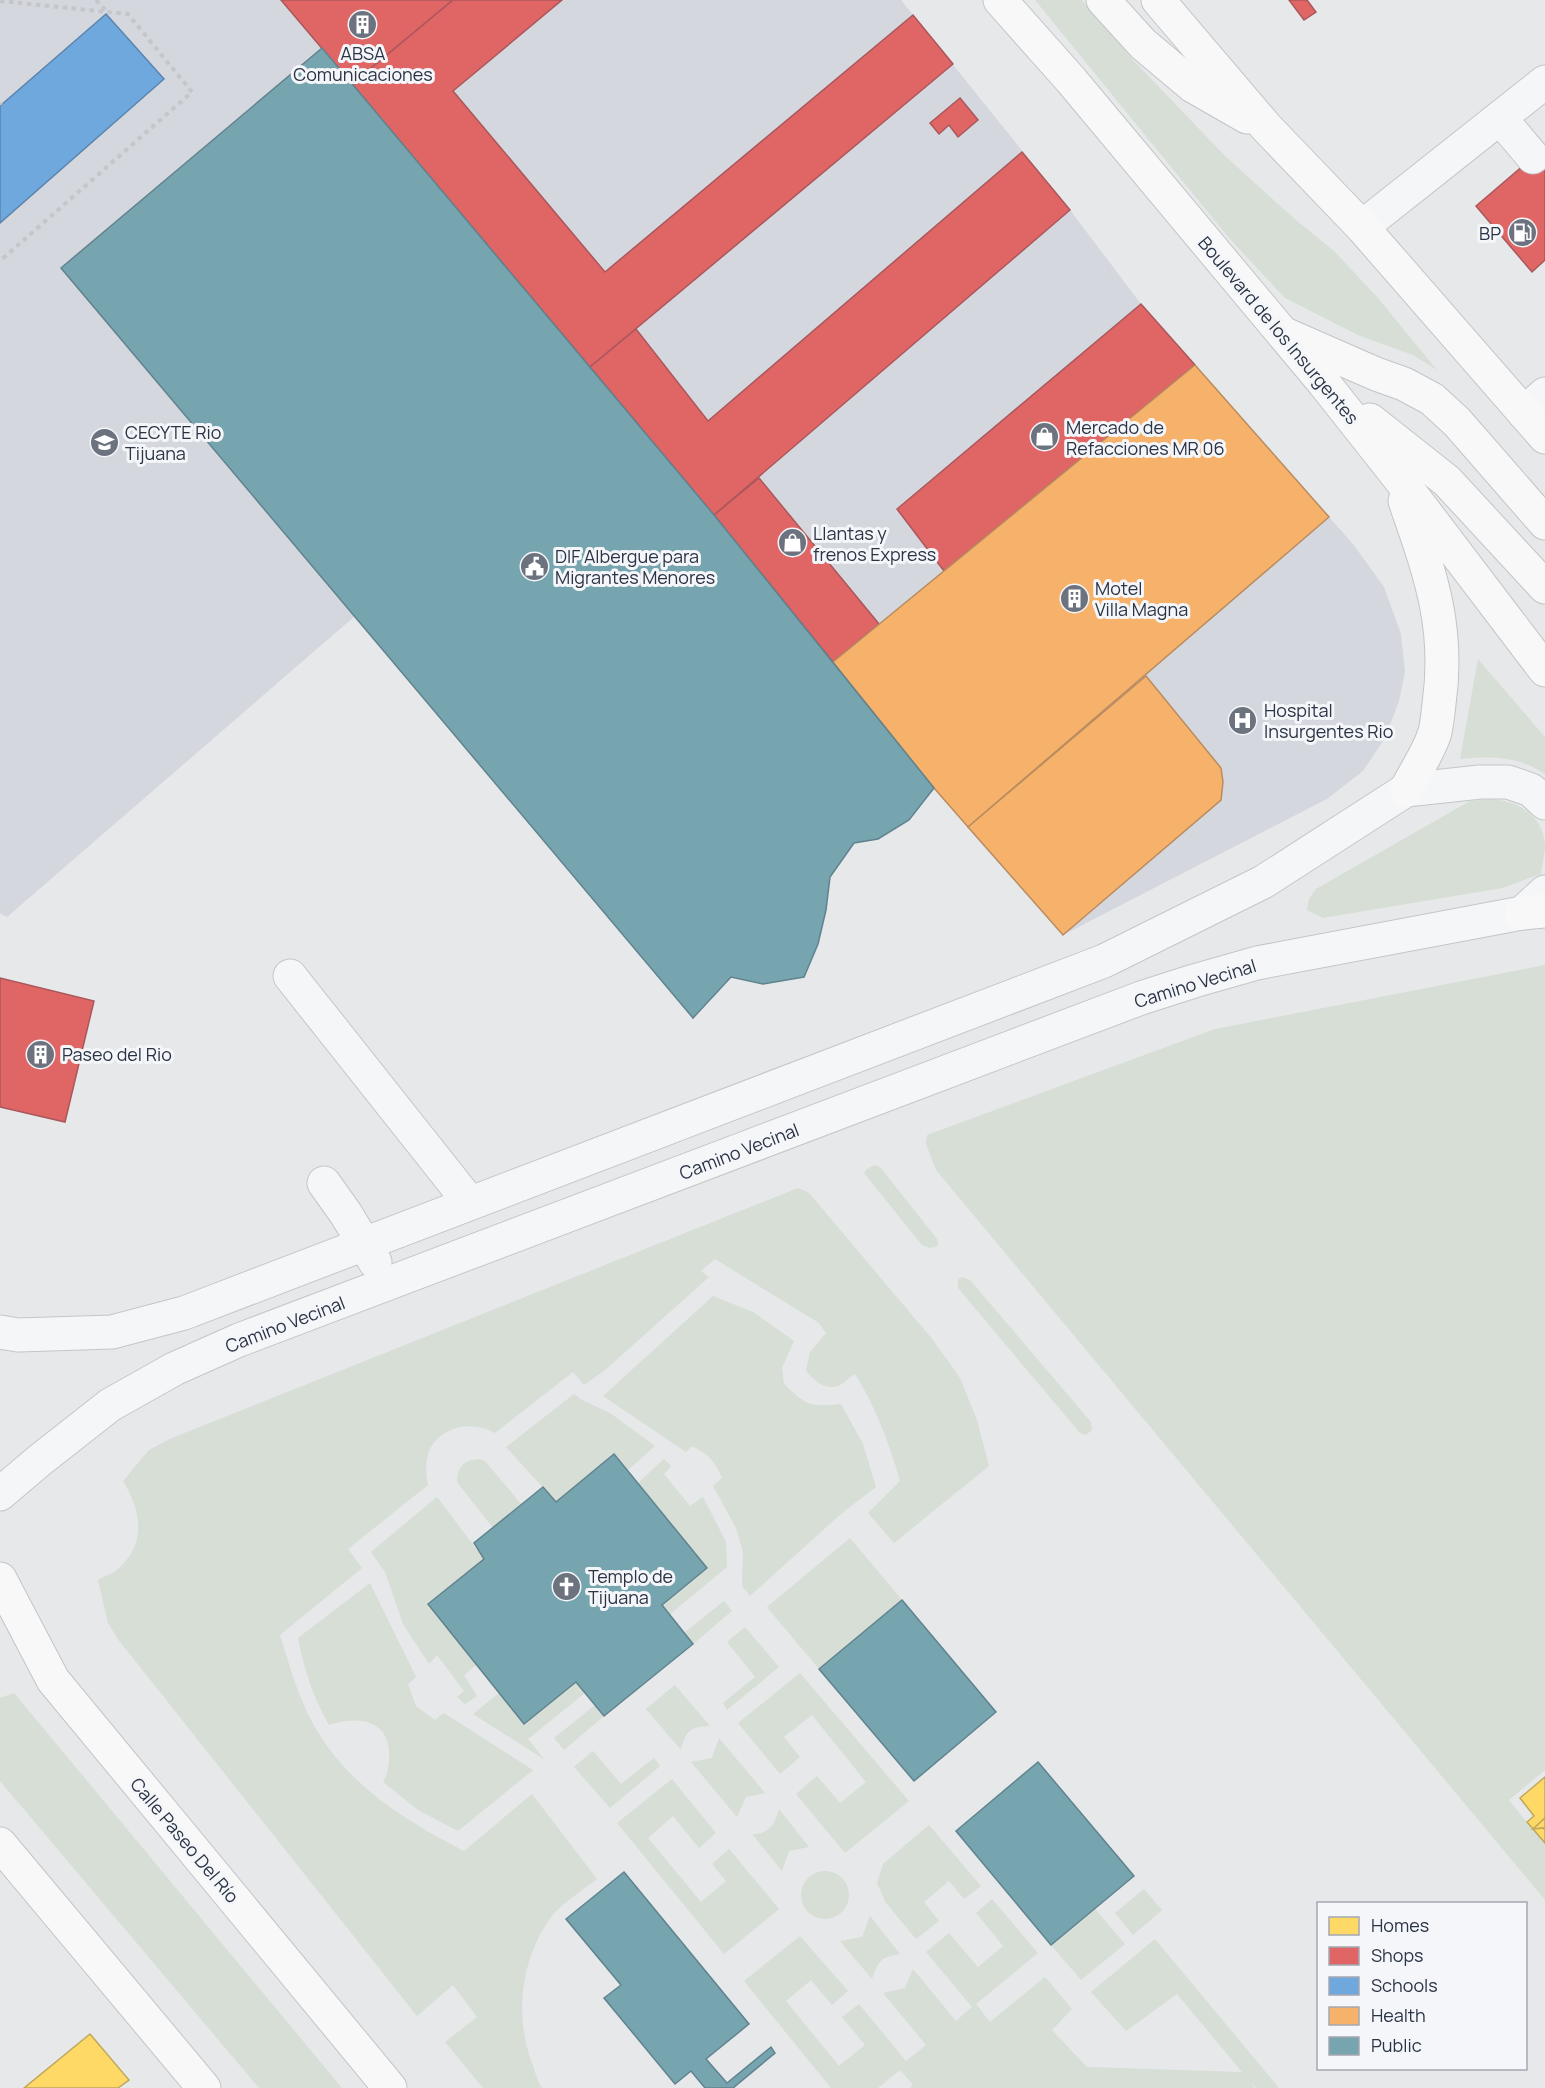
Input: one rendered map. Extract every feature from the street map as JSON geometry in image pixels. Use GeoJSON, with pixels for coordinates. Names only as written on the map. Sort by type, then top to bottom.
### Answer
{"type":"FeatureCollection","features":[{"type":"Feature","properties":{"kind":"main road","name":"Boulevard de los Insurgentes"},"geometry":{"type":"LineString","coordinates":[[1000,0],[1071,80],[1324,383],[1545,670]]}},
{"type":"Feature","properties":{"kind":"main road"},"geometry":{"type":"LineString","coordinates":[[1103,0],[1143,44],[1193,86],[1267,128]]}},
{"type":"Feature","properties":{"kind":"main road"},"geometry":{"type":"LineString","coordinates":[[1158,0],[1267,128],[1538,415]]}},
{"type":"Feature","properties":{"kind":"main road"},"geometry":{"type":"LineString","coordinates":[[1283,333],[1404,384],[1432,399],[1457,422],[1545,523]]}},
{"type":"Feature","properties":{"kind":"main road"},"geometry":{"type":"LineString","coordinates":[[1324,383],[1447,481],[1545,587]]}},
{"type":"Feature","properties":{"kind":"main road"},"geometry":{"type":"LineString","coordinates":[[1396,474],[1432,580],[1443,649],[1443,678],[1435,733],[1406,790]]}},
{"type":"Feature","properties":{"kind":"main road","name":"Calle Paseo Del Río"},"geometry":{"type":"LineString","coordinates":[[0,1579],[53,1680],[390,2088]]}},
{"type":"Feature","properties":{"kind":"main road"},"geometry":{"type":"LineString","coordinates":[[0,1844],[204,2088]]}},
{"type":"Feature","properties":{"kind":"street"},"geometry":{"type":"LineString","coordinates":[[1362,227],[1545,82]]}},
{"type":"Feature","properties":{"kind":"street"},"geometry":{"type":"LineString","coordinates":[[1500,118],[1533,157]]}},
{"type":"Feature","properties":{"kind":"street"},"geometry":{"type":"LineString","coordinates":[[0,1332],[18,1335],[112,1332],[184,1313],[1104,960],[1263,882],[1406,790],[1480,782],[1508,782],[1531,790],[1545,803]]}},
{"type":"Feature","properties":{"kind":"street","name":"Camino Vecinal"},"geometry":{"type":"LineString","coordinates":[[0,1494],[110,1405],[174,1369],[239,1340],[1141,998],[1257,963],[1537,905]]}},
{"type":"Feature","properties":{"kind":"street"},"geometry":{"type":"LineString","coordinates":[[291,976],[470,1203]]}},
{"type":"Feature","properties":{"kind":"street"},"geometry":{"type":"LineString","coordinates":[[324,1183],[387,1284]]}},
{"type":"Feature","properties":{"kind":"path"},"geometry":{"type":"LineString","coordinates":[[96,0],[107,12]]}},
{"type":"Feature","properties":{"kind":"path"},"geometry":{"type":"LineString","coordinates":[[0,2],[128,14],[192,92],[0,261]]}},
{"type":"Feature","properties":{"kind":"shaded area"},"geometry":{"type":"Polygon","coordinates":[[[0,0],[901,0],[1070,210],[1141,304],[1195,365],[833,662],[714,515],[321,49],[61,268],[355,616],[7,917],[0,913],[0,0]]]}},
{"type":"Feature","properties":{"kind":"shaded area"},"geometry":{"type":"Polygon","coordinates":[[[1035,0],[1082,0],[1134,61],[1226,157],[1334,251],[1377,297],[1437,370],[1413,355],[1360,336],[1285,298],[1229,238],[1035,0]]]}},
{"type":"Feature","properties":{"kind":"shaded area","name":"Hospital Insurgentes Rio"},"geometry":{"type":"Polygon","coordinates":[[[1329,517],[1353,544],[1384,587],[1401,634],[1405,672],[1399,701],[1385,738],[1363,771],[1327,799],[1063,935],[968,827],[1329,517]]]}},
{"type":"Feature","properties":{"kind":"shaded area"},"geometry":{"type":"Polygon","coordinates":[[[1478,659],[1545,737],[1545,774],[1525,764],[1504,759],[1460,759],[1478,659]]]}},
{"type":"Feature","properties":{"kind":"shaded area"},"geometry":{"type":"Polygon","coordinates":[[[1491,799],[1519,807],[1540,825],[1545,845],[1541,874],[1502,888],[1323,918],[1307,910],[1309,899],[1316,889],[1470,801],[1491,799]]]}},
{"type":"Feature","properties":{"kind":"shaded area"},"geometry":{"type":"Polygon","coordinates":[[[1545,965],[1545,1770],[1509,1800],[1545,1845],[1545,1900],[936,1170],[926,1144],[927,1135],[1215,1029],[1545,965]]]}},
{"type":"Feature","properties":{"kind":"shaded area"},"geometry":{"type":"Polygon","coordinates":[[[875,1165],[880,1167],[937,1239],[938,1246],[930,1248],[922,1245],[864,1173],[875,1165]]]}},
{"type":"Feature","properties":{"kind":"shaded area"},"geometry":{"type":"Polygon","coordinates":[[[798,1188],[808,1192],[815,1200],[933,1340],[960,1378],[977,1420],[989,1466],[894,1543],[868,1513],[900,1481],[881,1426],[855,1374],[835,1387],[825,1386],[817,1381],[806,1371],[810,1352],[826,1333],[819,1323],[715,1259],[701,1271],[709,1277],[604,1371],[584,1385],[573,1372],[495,1433],[467,1426],[441,1436],[429,1451],[426,1468],[428,1485],[348,1549],[362,1568],[280,1635],[292,1675],[321,1738],[337,1759],[374,1795],[395,1811],[464,1851],[532,1794],[597,1879],[551,1917],[541,1933],[527,1969],[523,1988],[523,2026],[526,2045],[542,2088],[483,2088],[445,2042],[477,2017],[453,1985],[417,2016],[117,1638],[108,1623],[98,1580],[117,1570],[128,1558],[137,1537],[138,1526],[134,1503],[123,1481],[149,1450],[172,1438],[798,1188]]]}},
{"type":"Feature","properties":{"kind":"shaded area"},"geometry":{"type":"Polygon","coordinates":[[[962,1277],[970,1280],[1091,1422],[1092,1430],[1086,1435],[1080,1433],[958,1288],[958,1279],[962,1277]]]}},
{"type":"Feature","properties":{"kind":"shaded area"},"geometry":{"type":"Polygon","coordinates":[[[713,1296],[753,1312],[794,1341],[782,1368],[784,1384],[798,1397],[815,1405],[841,1404],[863,1444],[876,1487],[842,1513],[750,1596],[742,1586],[743,1552],[736,1528],[713,1486],[722,1478],[717,1467],[707,1455],[692,1446],[686,1452],[603,1396],[713,1296]]]}},
{"type":"Feature","properties":{"kind":"shaded area"},"geometry":{"type":"Polygon","coordinates":[[[574,1394],[610,1413],[655,1446],[628,1470],[614,1454],[556,1502],[506,1447],[574,1394]]]}},
{"type":"Feature","properties":{"kind":"shaded area"},"geometry":{"type":"Polygon","coordinates":[[[478,1459],[485,1461],[522,1505],[493,1528],[457,1482],[458,1472],[462,1465],[478,1459]]]}},
{"type":"Feature","properties":{"kind":"shaded area"},"geometry":{"type":"Polygon","coordinates":[[[664,1459],[671,1466],[664,1474],[690,1506],[703,1497],[726,1542],[727,1567],[669,1615],[662,1605],[707,1568],[638,1483],[664,1459]]]}},
{"type":"Feature","properties":{"kind":"shaded area"},"geometry":{"type":"Polygon","coordinates":[[[437,1497],[484,1559],[428,1604],[476,1665],[464,1675],[477,1696],[465,1704],[457,1697],[464,1691],[437,1655],[429,1664],[403,1624],[385,1572],[371,1552],[437,1497]]]}},
{"type":"Feature","properties":{"kind":"shaded area"},"geometry":{"type":"Polygon","coordinates":[[[850,1538],[902,1600],[819,1669],[767,1607],[850,1538]]]}},
{"type":"Feature","properties":{"kind":"shaded area"},"geometry":{"type":"Polygon","coordinates":[[[370,1583],[416,1677],[408,1684],[416,1706],[435,1720],[444,1713],[533,1770],[458,1831],[418,1810],[383,1782],[389,1760],[389,1747],[385,1736],[379,1729],[362,1721],[329,1725],[310,1683],[298,1638],[370,1583]]]}},
{"type":"Feature","properties":{"kind":"shaded area"},"geometry":{"type":"Polygon","coordinates":[[[724,1601],[732,1611],[693,1644],[684,1633],[724,1601]]]}},
{"type":"Feature","properties":{"kind":"shaded area"},"geometry":{"type":"Polygon","coordinates":[[[745,1627],[779,1667],[727,1710],[723,1703],[755,1677],[727,1642],[745,1627]]]}},
{"type":"Feature","properties":{"kind":"shaded area"},"geometry":{"type":"Polygon","coordinates":[[[800,1673],[909,1801],[845,1853],[796,1794],[817,1776],[840,1803],[866,1782],[812,1715],[784,1737],[800,1757],[780,1774],[738,1723],[800,1673]]]}},
{"type":"Feature","properties":{"kind":"shaded area"},"geometry":{"type":"Polygon","coordinates":[[[576,1682],[585,1693],[528,1739],[545,1760],[473,1714],[499,1693],[525,1724],[576,1682]]]}},
{"type":"Feature","properties":{"kind":"shaded area"},"geometry":{"type":"Polygon","coordinates":[[[675,1685],[710,1726],[690,1731],[681,1750],[646,1709],[675,1685]]]}},
{"type":"Feature","properties":{"kind":"shaded area"},"geometry":{"type":"Polygon","coordinates":[[[14,1693],[342,2088],[259,2088],[0,1781],[0,1698],[14,1693]]]}},
{"type":"Feature","properties":{"kind":"shaded area"},"geometry":{"type":"Polygon","coordinates":[[[595,1705],[604,1716],[564,1750],[554,1738],[595,1705]]]}},
{"type":"Feature","properties":{"kind":"shaded area"},"geometry":{"type":"Polygon","coordinates":[[[719,1738],[765,1793],[746,1797],[737,1817],[691,1762],[712,1758],[719,1738]]]}},
{"type":"Feature","properties":{"kind":"shaded area"},"geometry":{"type":"Polygon","coordinates":[[[593,1751],[621,1784],[654,1758],[660,1766],[610,1808],[574,1767],[593,1751]]]}},
{"type":"Feature","properties":{"kind":"shaded area"},"geometry":{"type":"Polygon","coordinates":[[[672,1779],[716,1833],[699,1848],[673,1816],[648,1838],[701,1902],[726,1881],[712,1864],[729,1849],[779,1909],[724,1954],[617,1823],[672,1779]]]}},
{"type":"Feature","properties":{"kind":"shaded area"},"geometry":{"type":"Polygon","coordinates":[[[779,1809],[809,1847],[789,1851],[782,1871],[752,1834],[758,1834],[770,1828],[779,1809]]]}},
{"type":"Feature","properties":{"kind":"shaded area"},"geometry":{"type":"Polygon","coordinates":[[[929,1825],[981,1886],[964,1899],[949,1881],[924,1902],[939,1921],[916,1939],[886,1903],[877,1883],[883,1864],[929,1825]]]}},
{"type":"Feature","properties":{"kind":"shaded area"},"geometry":{"type":"Polygon","coordinates":[[[820,1871],[830,1871],[842,1878],[849,1890],[849,1900],[842,1912],[830,1919],[820,1919],[805,1908],[801,1900],[801,1890],[812,1875],[820,1871]]]}},
{"type":"Feature","properties":{"kind":"shaded area"},"geometry":{"type":"Polygon","coordinates":[[[1144,1889],[1162,1910],[1133,1935],[1115,1913],[1144,1889]]]}},
{"type":"Feature","properties":{"kind":"shaded area"},"geometry":{"type":"Polygon","coordinates":[[[992,1899],[1038,1953],[976,2004],[990,2022],[1045,1977],[1072,2009],[1052,2030],[1087,2067],[1242,2072],[1177,1994],[1126,2031],[1091,1992],[1155,1939],[1279,2088],[1256,2088],[1251,2082],[1254,2088],[910,2088],[913,2085],[900,2070],[878,2088],[831,2088],[744,1981],[800,1936],[848,1991],[832,2005],[811,1980],[786,2001],[839,2066],[865,2045],[842,2017],[859,2004],[906,2061],[926,2045],[883,1993],[905,1988],[913,1969],[956,2021],[972,2007],[926,1952],[949,1933],[978,1967],[1003,1946],[976,1913],[992,1899]]]}},
{"type":"Feature","properties":{"kind":"shaded area"},"geometry":{"type":"Polygon","coordinates":[[[1095,1909],[1125,1944],[1081,1980],[1051,1945],[1095,1909]]]}},
{"type":"Feature","properties":{"kind":"shaded area"},"geometry":{"type":"Polygon","coordinates":[[[870,1916],[900,1954],[884,1958],[872,1979],[840,1941],[862,1937],[870,1916]]]}},
{"type":"Feature","properties":{"kind":"building: Homes"},"geometry":{"type":"Polygon","coordinates":[[[1545,1777],[1545,1818],[1533,1829],[1527,1822],[1534,1816],[1520,1798],[1545,1777]]]}},
{"type":"Feature","properties":{"kind":"building: Homes"},"geometry":{"type":"Polygon","coordinates":[[[1545,1818],[1545,1830],[1543,1828],[1533,1829],[1545,1818]]]}},
{"type":"Feature","properties":{"kind":"building: Homes"},"geometry":{"type":"Polygon","coordinates":[[[1543,1828],[1545,1830],[1545,1843],[1533,1829],[1543,1828]]]}},
{"type":"Feature","properties":{"kind":"building: Homes"},"geometry":{"type":"Polygon","coordinates":[[[90,2034],[129,2080],[118,2088],[24,2088],[90,2034]]]}},
{"type":"Feature","properties":{"kind":"building: Shops","name":"ABSA Comunicaciones"},"geometry":{"type":"Polygon","coordinates":[[[281,0],[453,0],[352,84],[281,0]]]}},
{"type":"Feature","properties":{"kind":"building: Shops"},"geometry":{"type":"Polygon","coordinates":[[[453,0],[562,0],[453,91],[605,272],[913,15],[953,64],[590,367],[352,84],[453,0]]]}},
{"type":"Feature","properties":{"kind":"building: Shops"},"geometry":{"type":"Polygon","coordinates":[[[1289,0],[1307,0],[1316,12],[1304,20],[1289,0]]]}},
{"type":"Feature","properties":{"kind":"building: Shops"},"geometry":{"type":"Polygon","coordinates":[[[960,98],[978,120],[958,137],[949,125],[939,134],[930,123],[960,98]]]}},
{"type":"Feature","properties":{"kind":"building: Shops","name":"BP"},"geometry":{"type":"Polygon","coordinates":[[[1545,147],[1545,260],[1532,272],[1476,206],[1545,147]]]}},
{"type":"Feature","properties":{"kind":"building: Shops"},"geometry":{"type":"Polygon","coordinates":[[[1022,152],[1070,210],[714,515],[590,367],[636,329],[708,421],[1022,152]]]}},
{"type":"Feature","properties":{"kind":"building: Shops","name":"Mercado de Refacciones MR 06"},"geometry":{"type":"Polygon","coordinates":[[[1141,304],[1195,365],[944,571],[897,509],[1141,304]]]}},
{"type":"Feature","properties":{"kind":"building: Shops"},"geometry":{"type":"Polygon","coordinates":[[[759,478],[879,624],[833,662],[714,515],[759,478]]]}},
{"type":"Feature","properties":{"kind":"building: Shops","name":"Paseo del Rio"},"geometry":{"type":"Polygon","coordinates":[[[0,978],[94,1001],[65,1122],[0,1107],[0,978]]]}},
{"type":"Feature","properties":{"kind":"building: Schools"},"geometry":{"type":"Polygon","coordinates":[[[106,14],[164,79],[0,223],[0,106],[106,14]]]}},
{"type":"Feature","properties":{"kind":"building: Health","name":"Motel Villa Magna"},"geometry":{"type":"Polygon","coordinates":[[[1195,365],[1329,517],[968,827],[833,662],[1195,365]]]}},
{"type":"Feature","properties":{"kind":"building: Health"},"geometry":{"type":"Polygon","coordinates":[[[1146,676],[1221,768],[1223,782],[1221,800],[1063,935],[968,827],[1146,676]]]}},
{"type":"Feature","properties":{"kind":"building: Public","name":"DIF Albergue para Migrantes Menores"},"geometry":{"type":"Polygon","coordinates":[[[322,48],[714,515],[934,788],[909,820],[878,839],[854,843],[830,877],[826,910],[818,944],[804,977],[763,984],[731,977],[693,1018],[61,268],[322,48]]]}},
{"type":"Feature","properties":{"kind":"building: Public","name":"Templo de Tijuana"},"geometry":{"type":"Polygon","coordinates":[[[614,1454],[707,1568],[662,1605],[693,1644],[604,1716],[576,1682],[524,1724],[428,1604],[484,1559],[474,1543],[543,1487],[556,1502],[614,1454]]]}},
{"type":"Feature","properties":{"kind":"building: Public"},"geometry":{"type":"Polygon","coordinates":[[[902,1600],[996,1712],[914,1781],[819,1669],[902,1600]]]}},
{"type":"Feature","properties":{"kind":"building: Public"},"geometry":{"type":"Polygon","coordinates":[[[1038,1762],[1134,1876],[1051,1945],[956,1831],[1038,1762]]]}},
{"type":"Feature","properties":{"kind":"building: Public"},"geometry":{"type":"Polygon","coordinates":[[[624,1872],[749,2024],[706,2059],[727,2083],[771,2047],[775,2053],[733,2088],[705,2088],[691,2071],[675,2084],[604,1998],[621,1985],[566,1919],[624,1872]]]}},
{"type":"Feature","properties":{"kind":"place","name":"ABSA Comunicaciones"},"geometry":{"type":"Point","coordinates":[363,24]}},
{"type":"Feature","properties":{"kind":"place","name":"BP"},"geometry":{"type":"Point","coordinates":[1522,233]}},
{"type":"Feature","properties":{"kind":"place","name":"Mercado de Refacciones MR 06"},"geometry":{"type":"Point","coordinates":[1045,437]}},
{"type":"Feature","properties":{"kind":"place","name":"CECYTE Rio Tijuana"},"geometry":{"type":"Point","coordinates":[104,442]}},
{"type":"Feature","properties":{"kind":"place","name":"Llantas y frenos Express"},"geometry":{"type":"Point","coordinates":[792,543]}},
{"type":"Feature","properties":{"kind":"place","name":"DIF Albergue para Migrantes Menores"},"geometry":{"type":"Point","coordinates":[534,566]}},
{"type":"Feature","properties":{"kind":"place","name":"Motel Villa Magna"},"geometry":{"type":"Point","coordinates":[1074,598]}},
{"type":"Feature","properties":{"kind":"place","name":"Hospital Insurgentes Rio"},"geometry":{"type":"Point","coordinates":[1243,720]}},
{"type":"Feature","properties":{"kind":"place","name":"Paseo del Rio"},"geometry":{"type":"Point","coordinates":[41,1054]}},
{"type":"Feature","properties":{"kind":"place","name":"Templo de Tijuana"},"geometry":{"type":"Point","coordinates":[567,1586]}}]}
